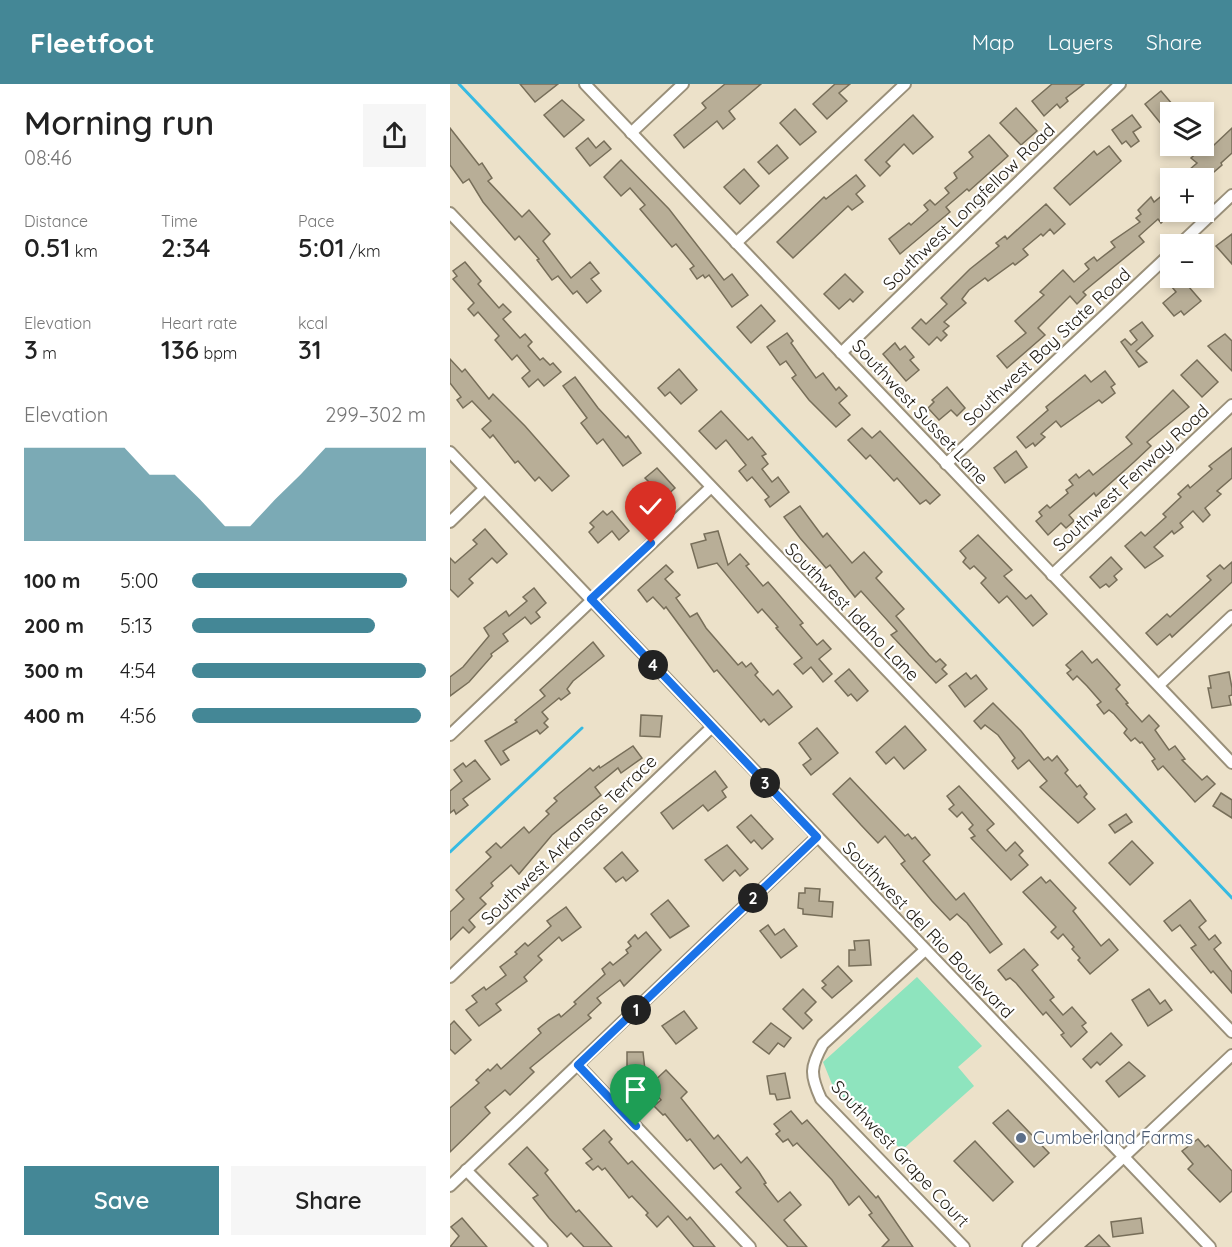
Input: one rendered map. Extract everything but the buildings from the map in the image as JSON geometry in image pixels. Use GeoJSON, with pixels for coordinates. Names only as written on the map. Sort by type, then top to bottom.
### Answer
{"type":"FeatureCollection","features":[{"type":"Feature","properties":{"kind":"street","name":"Southwest Susset Lane"},"geometry":{"type":"LineString","coordinates":[[585,84],[1232,763]]}},
{"type":"Feature","properties":{"kind":"street"},"geometry":{"type":"LineString","coordinates":[[631,133],[683,84]]}},
{"type":"Feature","properties":{"kind":"street"},"geometry":{"type":"LineString","coordinates":[[736,243],[905,84]]}},
{"type":"Feature","properties":{"kind":"street","name":"Southwest Longfellow Road"},"geometry":{"type":"LineString","coordinates":[[841,352],[1120,84]]}},
{"type":"Feature","properties":{"kind":"street"},"geometry":{"type":"LineString","coordinates":[[1191,234],[1232,195]]}},
{"type":"Feature","properties":{"kind":"street","name":"Southwest Idaho Lane"},"geometry":{"type":"LineString","coordinates":[[450,213],[710,488],[1232,1032]]}},
{"type":"Feature","properties":{"kind":"street","name":"Southwest Bay State Road"},"geometry":{"type":"LineString","coordinates":[[946,464],[1160,263]]}},
{"type":"Feature","properties":{"kind":"street","name":"Southwest Fenway Road"},"geometry":{"type":"LineString","coordinates":[[1052,575],[1232,405]]}},
{"type":"Feature","properties":{"kind":"street","name":"Southwest del Rio Boulevard"},"geometry":{"type":"LineString","coordinates":[[450,452],[924,951],[1210,1247]]}},
{"type":"Feature","properties":{"kind":"street"},"geometry":{"type":"LineString","coordinates":[[450,735],[710,488]]}},
{"type":"Feature","properties":{"kind":"street"},"geometry":{"type":"LineString","coordinates":[[450,522],[484,489]]}},
{"type":"Feature","properties":{"kind":"street"},"geometry":{"type":"LineString","coordinates":[[1159,685],[1232,616]]}},
{"type":"Feature","properties":{"kind":"street","name":"Southwest Arkansas Terrace"},"geometry":{"type":"LineString","coordinates":[[450,977],[712,727]]}},
{"type":"Feature","properties":{"kind":"street"},"geometry":{"type":"LineString","coordinates":[[450,1186],[817,837]]}},
{"type":"Feature","properties":{"kind":"street","name":"Southwest Grape Court"},"geometry":{"type":"LineString","coordinates":[[924,951],[823,1044],[812,1063],[813,1082],[821,1099],[964,1247]]}},
{"type":"Feature","properties":{"kind":"street"},"geometry":{"type":"LineString","coordinates":[[1028,1247],[1232,1055]]}},
{"type":"Feature","properties":{"kind":"street"},"geometry":{"type":"LineString","coordinates":[[578,1065],[750,1247]]}},
{"type":"Feature","properties":{"kind":"street"},"geometry":{"type":"LineString","coordinates":[[466,1170],[542,1247]]}},
{"type":"Feature","properties":{"kind":"green space"},"geometry":{"type":"Polygon","coordinates":[[[917,977],[982,1046],[958,1067],[974,1086],[902,1150],[834,1089],[823,1062],[917,977]]]}},
{"type":"Feature","properties":{"kind":"waterway"},"geometry":{"type":"LineString","coordinates":[[459,84],[1232,898]]}},
{"type":"Feature","properties":{"kind":"waterway"},"geometry":{"type":"LineString","coordinates":[[450,852],[582,728]]}},
{"type":"Feature","properties":{"kind":"place","name":"Cumberland Farms"},"geometry":{"type":"Point","coordinates":[1021,1138]}},
{"type":"Feature","properties":{"kind":"route"},"geometry":{"type":"LineString","coordinates":[[636,1126],[578,1065],[817,837],[591,599],[651,543]]}}]}
